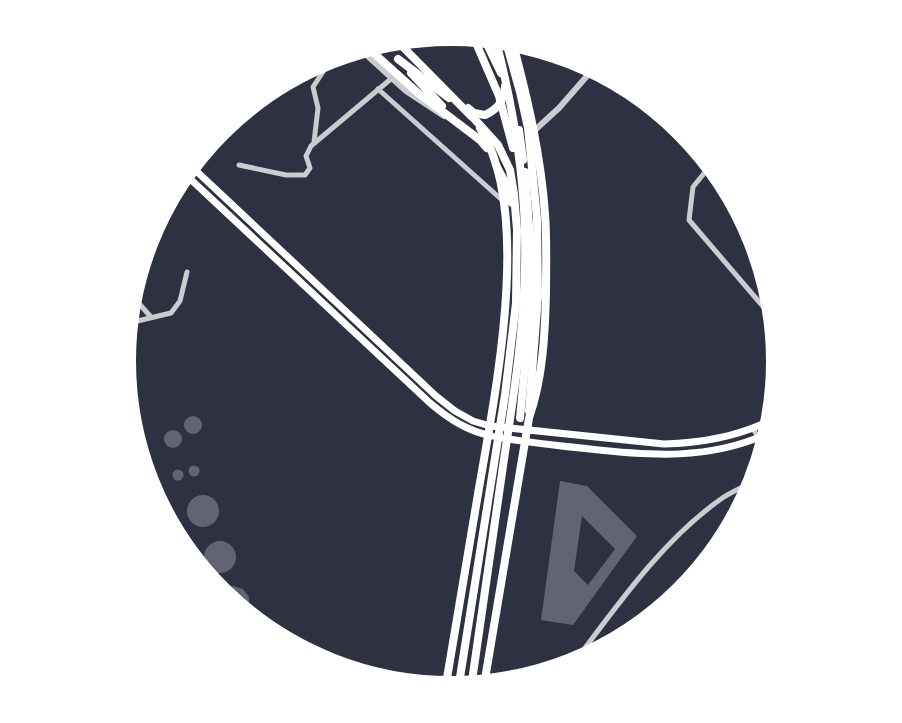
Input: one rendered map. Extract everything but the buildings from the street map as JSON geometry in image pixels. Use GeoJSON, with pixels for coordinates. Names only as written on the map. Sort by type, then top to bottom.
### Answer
{"type":"FeatureCollection","features":[{"type":"Feature","properties":{"kind":"highway"},"geometry":{"type":"LineString","coordinates":[[476,43],[499,96],[508,124],[523,198]]}},
{"type":"Feature","properties":{"kind":"highway"},"geometry":{"type":"LineString","coordinates":[[472,680],[521,332],[525,264],[523,198],[515,123],[497,46]]}},
{"type":"Feature","properties":{"kind":"highway"},"geometry":{"type":"LineString","coordinates":[[459,681],[512,349],[517,272],[517,230],[510,170],[489,133],[469,113]]}},
{"type":"Feature","properties":{"kind":"highway"},"geometry":{"type":"LineString","coordinates":[[494,161],[506,184],[517,230]]}},
{"type":"Feature","properties":{"kind":"main road"},"geometry":{"type":"LineString","coordinates":[[487,44],[502,74]]}},
{"type":"Feature","properties":{"kind":"main road"},"geometry":{"type":"LineString","coordinates":[[493,45],[519,128],[531,251],[531,303],[520,418]]}},
{"type":"Feature","properties":{"kind":"main road"},"geometry":{"type":"LineString","coordinates":[[402,46],[469,113],[482,131],[494,161],[505,204],[506,304],[490,426],[446,681]]}},
{"type":"Feature","properties":{"kind":"main road"},"geometry":{"type":"LineString","coordinates":[[485,679],[529,418],[538,296],[537,218],[528,128],[507,47]]}},
{"type":"Feature","properties":{"kind":"main road"},"geometry":{"type":"LineString","coordinates":[[514,48],[535,130],[546,217],[545,321],[538,393],[529,418]]}},
{"type":"Feature","properties":{"kind":"main road"},"geometry":{"type":"LineString","coordinates":[[372,52],[418,93],[480,140],[494,161]]}},
{"type":"Feature","properties":{"kind":"main road"},"geometry":{"type":"LineString","coordinates":[[459,123],[398,59],[469,113]]}},
{"type":"Feature","properties":{"kind":"main road"},"geometry":{"type":"LineString","coordinates":[[454,99],[474,113],[484,115],[500,105],[506,85]]}},
{"type":"Feature","properties":{"kind":"main road"},"geometry":{"type":"LineString","coordinates":[[195,170],[436,396],[454,411],[472,421],[527,431],[664,444],[705,441],[753,429],[764,423]]}},
{"type":"Feature","properties":{"kind":"main road"},"geometry":{"type":"LineString","coordinates":[[189,178],[430,403],[449,419],[469,430],[488,436],[525,442],[663,456],[706,451],[762,436]]}},
{"type":"Feature","properties":{"kind":"street"},"geometry":{"type":"LineString","coordinates":[[365,54],[406,91],[433,110],[459,123]]}},
{"type":"Feature","properties":{"kind":"street"},"geometry":{"type":"LineString","coordinates":[[314,142],[318,108],[313,87],[326,68]]}},
{"type":"Feature","properties":{"kind":"street"},"geometry":{"type":"LineString","coordinates":[[535,130],[559,108],[589,74]]}},
{"type":"Feature","properties":{"kind":"street"},"geometry":{"type":"LineString","coordinates":[[239,165],[276,174],[305,175],[310,168],[306,156],[314,142],[392,78]]}},
{"type":"Feature","properties":{"kind":"street"},"geometry":{"type":"LineString","coordinates":[[378,89],[498,195],[505,204]]}},
{"type":"Feature","properties":{"kind":"street"},"geometry":{"type":"LineString","coordinates":[[707,170],[693,187],[689,220],[766,310]]}},
{"type":"Feature","properties":{"kind":"street"},"geometry":{"type":"LineString","coordinates":[[134,322],[171,313],[180,301],[187,272]]}},
{"type":"Feature","properties":{"kind":"street"},"geometry":{"type":"LineString","coordinates":[[137,302],[152,317]]}},
{"type":"Feature","properties":{"kind":"street"},"geometry":{"type":"LineString","coordinates":[[753,429],[762,435]]}},
{"type":"Feature","properties":{"kind":"street"},"geometry":{"type":"LineString","coordinates":[[582,653],[646,571],[671,544],[718,501],[745,487]]}}]}
